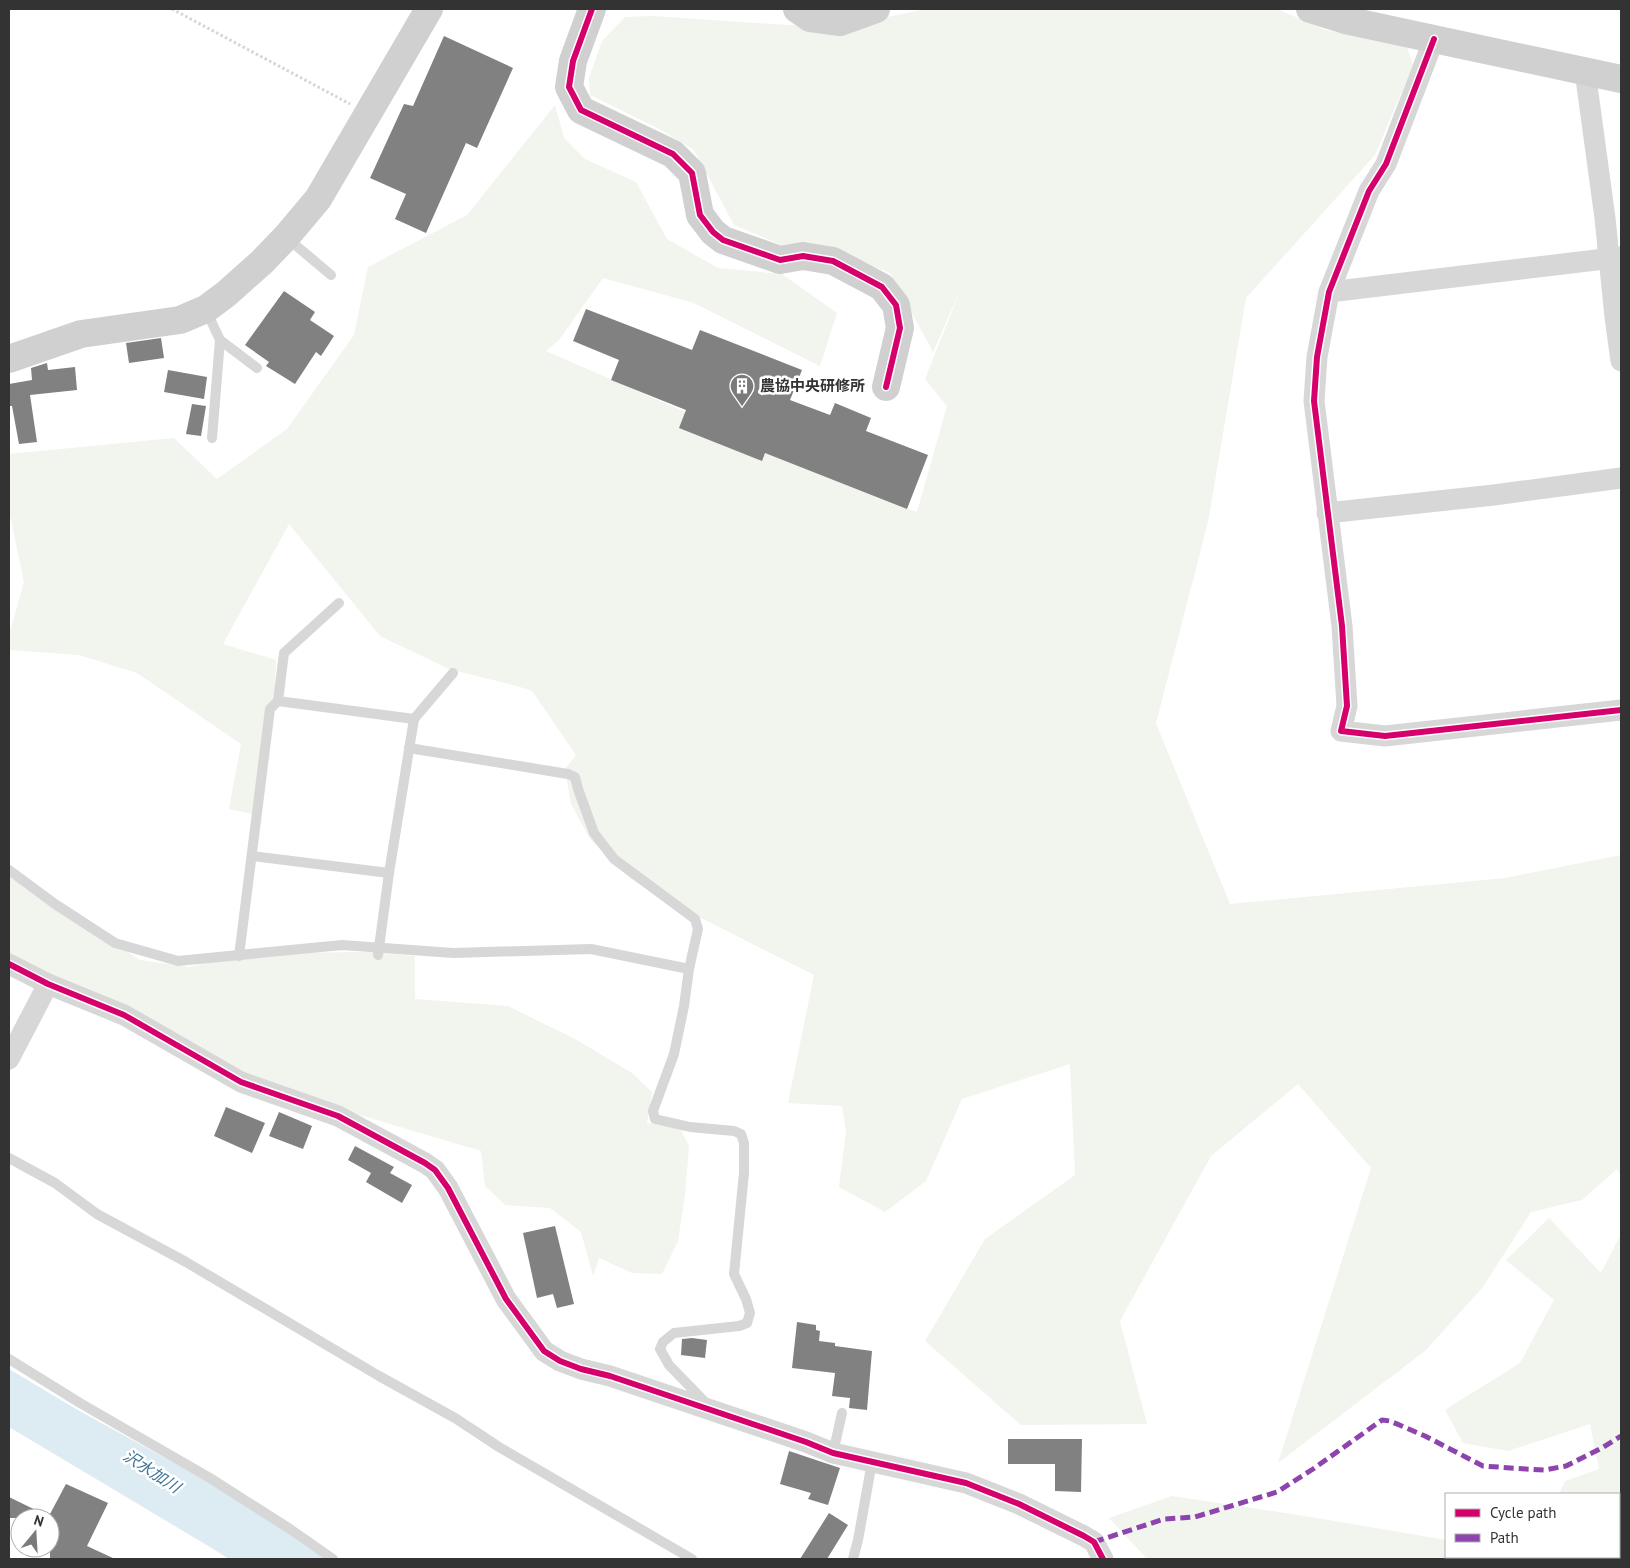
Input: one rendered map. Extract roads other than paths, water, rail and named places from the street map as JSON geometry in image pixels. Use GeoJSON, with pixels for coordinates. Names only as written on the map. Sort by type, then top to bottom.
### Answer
{"type":"FeatureCollection","features":[{"type":"Feature","properties":{"kind":"street"},"geometry":{"type":"LineString","coordinates":[[9,359],[81,334],[180,320],[206,309],[226,294],[262,262],[318,199],[429,9]]}},
{"type":"Feature","properties":{"kind":"street"},"geometry":{"type":"LineString","coordinates":[[592,9],[573,61],[569,87],[581,110],[672,154],[692,173],[700,215],[713,232],[723,240],[780,260],[803,256],[833,261],[882,287],[896,305],[900,328],[886,387]]}},
{"type":"Feature","properties":{"kind":"street"},"geometry":{"type":"LineString","coordinates":[[796,9],[810,18],[840,22],[876,9]]}},
{"type":"Feature","properties":{"kind":"street"},"geometry":{"type":"LineString","coordinates":[[1310,9],[1345,20],[1621,79]]}},
{"type":"Feature","properties":{"kind":"street"},"geometry":{"type":"LineString","coordinates":[[1434,39],[1386,164],[1369,191],[1329,292],[1317,357],[1314,401],[1344,650],[1347,706],[1342,732],[1385,736],[1621,710]]}},
{"type":"Feature","properties":{"kind":"street"},"geometry":{"type":"LineString","coordinates":[[1585,71],[1616,258],[1621,361]]}},
{"type":"Feature","properties":{"kind":"street"},"geometry":{"type":"LineString","coordinates":[[1329,292],[1616,258]]}},
{"type":"Feature","properties":{"kind":"street"},"geometry":{"type":"LineString","coordinates":[[1327,513],[1494,495],[1621,478]]}},
{"type":"Feature","properties":{"kind":"street"},"geometry":{"type":"LineString","coordinates":[[9,964],[48,984],[124,1015],[241,1082],[338,1116],[435,1170],[448,1188],[506,1299],[544,1351],[560,1361],[581,1370],[610,1376],[834,1453],[966,1483],[1019,1504],[1084,1536],[1094,1542],[1103,1559]]}},
{"type":"Feature","properties":{"kind":"street"},"geometry":{"type":"LineString","coordinates":[[9,1059],[48,984]]}},
{"type":"Feature","properties":{"kind":"lane"},"geometry":{"type":"LineString","coordinates":[[286,237],[331,275]]}},
{"type":"Feature","properties":{"kind":"lane"},"geometry":{"type":"LineString","coordinates":[[206,309],[220,340],[257,368]]}},
{"type":"Feature","properties":{"kind":"lane"},"geometry":{"type":"LineString","coordinates":[[212,438],[220,340]]}},
{"type":"Feature","properties":{"kind":"lane"},"geometry":{"type":"LineString","coordinates":[[239,956],[270,709],[278,701],[284,653],[339,603]]}},
{"type":"Feature","properties":{"kind":"lane"},"geometry":{"type":"LineString","coordinates":[[378,951],[414,719],[453,673]]}},
{"type":"Feature","properties":{"kind":"lane"},"geometry":{"type":"LineString","coordinates":[[278,701],[414,719]]}},
{"type":"Feature","properties":{"kind":"lane"},"geometry":{"type":"LineString","coordinates":[[409,748],[559,772],[575,777],[594,834],[614,860],[695,919],[698,929],[688,969],[684,1006],[674,1054],[653,1111],[655,1119],[690,1127],[741,1134],[744,1142],[744,1174],[734,1274],[746,1299],[750,1314],[747,1324],[674,1333],[663,1342],[660,1349],[669,1365],[703,1400],[704,1408]]}},
{"type":"Feature","properties":{"kind":"lane"},"geometry":{"type":"LineString","coordinates":[[252,856],[389,873]]}},
{"type":"Feature","properties":{"kind":"lane"},"geometry":{"type":"LineString","coordinates":[[9,870],[55,904],[115,943],[178,961],[342,945],[378,951],[453,953],[591,949],[688,969]]}},
{"type":"Feature","properties":{"kind":"lane"},"geometry":{"type":"LineString","coordinates":[[9,1158],[54,1183],[97,1214],[186,1262],[379,1376],[455,1418],[498,1447],[692,1559]]}},
{"type":"Feature","properties":{"kind":"lane"},"geometry":{"type":"LineString","coordinates":[[9,1359],[80,1403],[210,1478],[290,1528],[333,1559]]}},
{"type":"Feature","properties":{"kind":"lane"},"geometry":{"type":"LineString","coordinates":[[834,1453],[842,1413]]}},
{"type":"Feature","properties":{"kind":"lane"},"geometry":{"type":"LineString","coordinates":[[853,1559],[872,1462]]}},
{"type":"Feature","properties":{"kind":"water","name":"沢水加川"},"geometry":{"type":"Polygon","coordinates":[[[9,1369],[76,1409],[234,1496],[325,1559],[229,1559],[9,1427],[9,1369]]]}},
{"type":"Feature","properties":{"kind":"place","name":"農協中央研修所"},"geometry":{"type":"Point","coordinates":[742,407]}}]}
